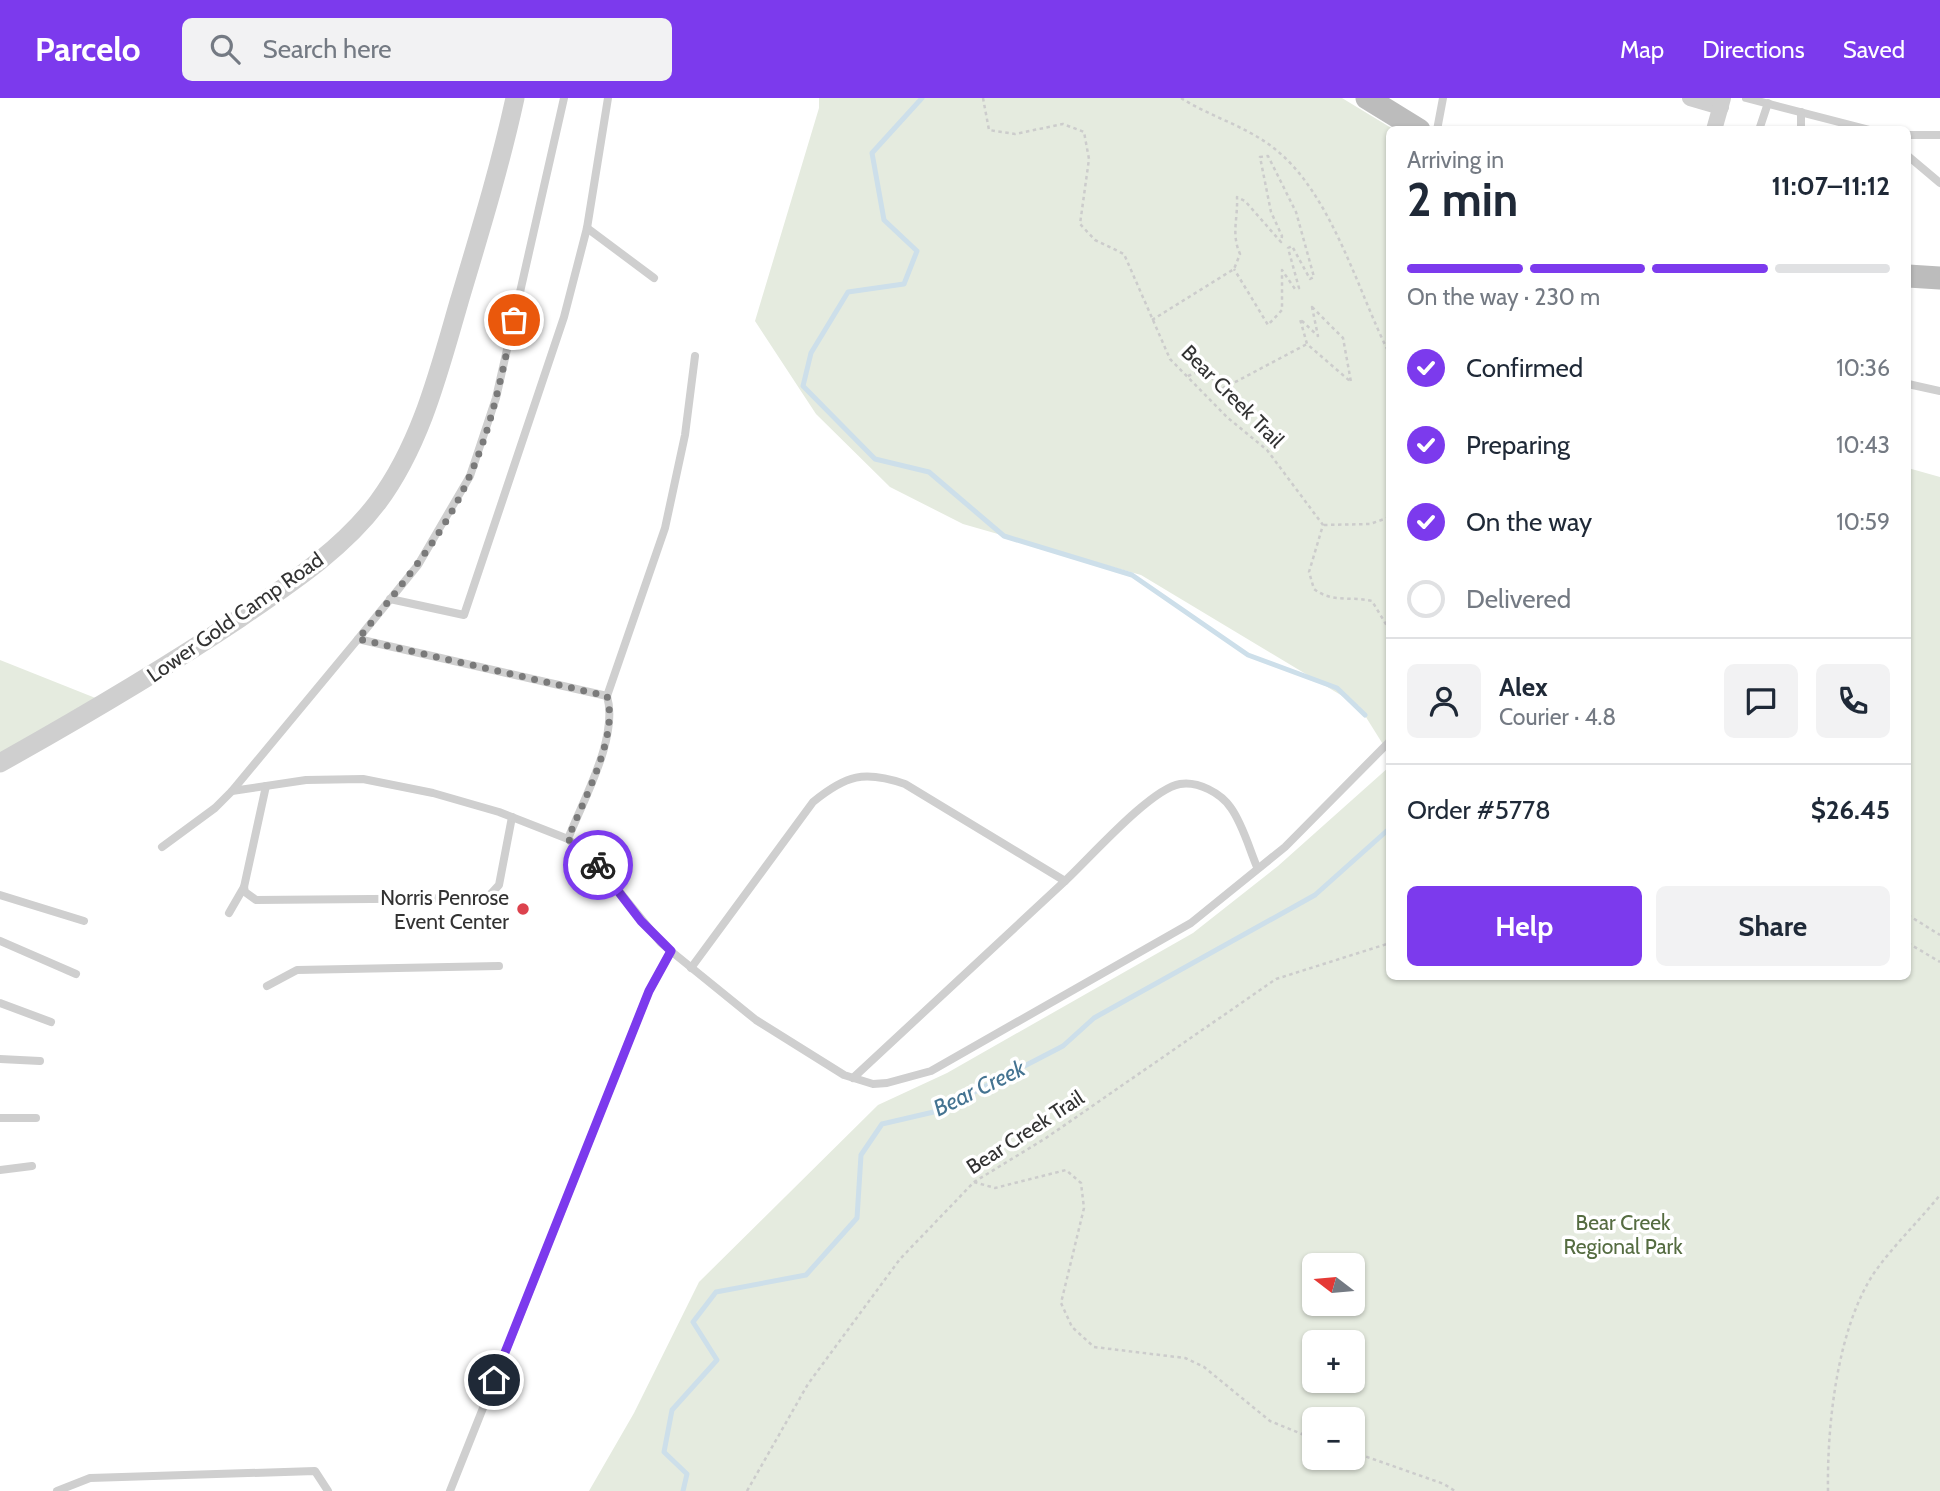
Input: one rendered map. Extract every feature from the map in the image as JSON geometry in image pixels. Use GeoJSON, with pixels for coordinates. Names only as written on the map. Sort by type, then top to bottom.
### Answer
{"type":"FeatureCollection","features":[{"type":"Feature","properties":{"kind":"main road"},"geometry":{"type":"LineString","coordinates":[[1367,98],[1412,126]]}},
{"type":"Feature","properties":{"kind":"main road"},"geometry":{"type":"LineString","coordinates":[[1911,276],[1940,278]]}},
{"type":"Feature","properties":{"kind":"street","name":"Lower Gold Camp Road"},"geometry":{"type":"LineString","coordinates":[[0,763],[118,696],[274,595],[333,548],[377,503],[400,466],[425,411],[495,182],[515,98]]}},
{"type":"Feature","properties":{"kind":"street"},"geometry":{"type":"LineString","coordinates":[[1690,98],[1722,103],[1715,126]]}},
{"type":"Feature","properties":{"kind":"lane"},"geometry":{"type":"LineString","coordinates":[[162,847],[232,791],[418,565],[470,476],[496,398],[564,98]]}},
{"type":"Feature","properties":{"kind":"lane"},"geometry":{"type":"LineString","coordinates":[[390,599],[464,615],[564,317],[587,229],[608,98]]}},
{"type":"Feature","properties":{"kind":"lane"},"geometry":{"type":"LineString","coordinates":[[1438,126],[1443,98]]}},
{"type":"Feature","properties":{"kind":"lane"},"geometry":{"type":"LineString","coordinates":[[1746,98],[1855,126]]}},
{"type":"Feature","properties":{"kind":"lane"},"geometry":{"type":"LineString","coordinates":[[1760,126],[1768,103]]}},
{"type":"Feature","properties":{"kind":"lane"},"geometry":{"type":"LineString","coordinates":[[1801,112],[1801,126]]}},
{"type":"Feature","properties":{"kind":"lane"},"geometry":{"type":"LineString","coordinates":[[1911,135],[1940,135]]}},
{"type":"Feature","properties":{"kind":"lane"},"geometry":{"type":"LineString","coordinates":[[1911,159],[1940,183]]}},
{"type":"Feature","properties":{"kind":"lane"},"geometry":{"type":"LineString","coordinates":[[587,229],[654,278]]}},
{"type":"Feature","properties":{"kind":"lane"},"geometry":{"type":"LineString","coordinates":[[568,839],[608,738],[611,710],[607,696],[665,528],[685,435],[695,356]]}},
{"type":"Feature","properties":{"kind":"lane"},"geometry":{"type":"LineString","coordinates":[[1911,385],[1940,391]]}},
{"type":"Feature","properties":{"kind":"lane"},"geometry":{"type":"LineString","coordinates":[[358,639],[607,696]]}},
{"type":"Feature","properties":{"kind":"lane"},"geometry":{"type":"LineString","coordinates":[[232,791],[306,780],[363,779],[433,793],[512,817],[568,839],[598,865],[641,921],[691,968],[756,1020],[853,1078],[873,1084],[931,1071],[1191,923],[1285,847],[1386,745]]}},
{"type":"Feature","properties":{"kind":"lane"},"geometry":{"type":"LineString","coordinates":[[691,968],[813,802],[838,782],[856,776],[887,778],[905,784],[1065,881]]}},
{"type":"Feature","properties":{"kind":"lane"},"geometry":{"type":"LineString","coordinates":[[853,1078],[1157,794],[1180,784],[1198,785],[1217,794],[1230,806],[1257,867]]}},
{"type":"Feature","properties":{"kind":"lane"},"geometry":{"type":"LineString","coordinates":[[229,913],[244,887],[265,786]]}},
{"type":"Feature","properties":{"kind":"lane"},"geometry":{"type":"LineString","coordinates":[[244,887],[245,892],[256,900],[487,898],[499,886],[512,817]]}},
{"type":"Feature","properties":{"kind":"lane"},"geometry":{"type":"LineString","coordinates":[[0,895],[84,920]]}},
{"type":"Feature","properties":{"kind":"lane"},"geometry":{"type":"LineString","coordinates":[[0,941],[76,974]]}},
{"type":"Feature","properties":{"kind":"lane"},"geometry":{"type":"LineString","coordinates":[[450,1491],[649,991],[671,951]]}},
{"type":"Feature","properties":{"kind":"lane"},"geometry":{"type":"LineString","coordinates":[[267,986],[297,970],[499,967]]}},
{"type":"Feature","properties":{"kind":"lane"},"geometry":{"type":"LineString","coordinates":[[0,1003],[51,1022]]}},
{"type":"Feature","properties":{"kind":"lane"},"geometry":{"type":"LineString","coordinates":[[0,1059],[40,1061]]}},
{"type":"Feature","properties":{"kind":"lane"},"geometry":{"type":"LineString","coordinates":[[0,1118],[36,1118]]}},
{"type":"Feature","properties":{"kind":"lane"},"geometry":{"type":"LineString","coordinates":[[0,1170],[32,1167]]}},
{"type":"Feature","properties":{"kind":"lane"},"geometry":{"type":"LineString","coordinates":[[57,1491],[90,1478],[315,1471],[328,1491]]}},
{"type":"Feature","properties":{"kind":"path","name":"Bear Creek Trail"},"geometry":{"type":"LineString","coordinates":[[983,98],[989,131],[1015,134],[1063,124],[1084,132],[1089,159],[1080,224],[1095,240],[1124,254],[1170,359],[1228,418],[1267,450],[1323,525]]}},
{"type":"Feature","properties":{"kind":"path"},"geometry":{"type":"LineString","coordinates":[[1181,98],[1205,113],[1269,144],[1294,165],[1323,209],[1386,346]]}},
{"type":"Feature","properties":{"kind":"path"},"geometry":{"type":"LineString","coordinates":[[1152,320],[1234,269],[1240,254],[1233,237],[1237,219],[1237,197],[1245,201],[1281,242],[1282,236],[1270,212],[1260,157],[1268,156],[1296,212],[1314,277],[1310,279],[1292,246],[1288,248],[1299,288],[1295,289],[1282,270],[1282,310],[1268,325],[1234,269]]}},
{"type":"Feature","properties":{"kind":"path"},"geometry":{"type":"LineString","coordinates":[[1312,307],[1343,338],[1351,382],[1324,359],[1307,344],[1300,319],[1318,336],[1312,307]]}},
{"type":"Feature","properties":{"kind":"path"},"geometry":{"type":"LineString","coordinates":[[1187,376],[1202,370],[1224,388],[1307,344]]}},
{"type":"Feature","properties":{"kind":"path"},"geometry":{"type":"LineString","coordinates":[[1386,518],[1370,524],[1323,525],[1309,572],[1309,583],[1330,599],[1358,598],[1372,601],[1386,624]]}},
{"type":"Feature","properties":{"kind":"path"},"geometry":{"type":"LineString","coordinates":[[1911,917],[1940,935]]}},
{"type":"Feature","properties":{"kind":"path","name":"Bear Creek Trail"},"geometry":{"type":"LineString","coordinates":[[747,1491],[808,1384],[892,1270],[974,1182],[1046,1139],[1276,979],[1386,944]]}},
{"type":"Feature","properties":{"kind":"path"},"geometry":{"type":"LineString","coordinates":[[1911,945],[1940,962]]}},
{"type":"Feature","properties":{"kind":"path"},"geometry":{"type":"LineString","coordinates":[[974,1182],[995,1188],[1066,1171],[1082,1183],[1084,1208],[1061,1303],[1072,1327],[1094,1347],[1185,1358],[1205,1367],[1270,1421],[1302,1434]]}},
{"type":"Feature","properties":{"kind":"path"},"geometry":{"type":"LineString","coordinates":[[1828,1491],[1832,1403],[1838,1370],[1856,1313],[1874,1274],[1940,1195]]}},
{"type":"Feature","properties":{"kind":"path"},"geometry":{"type":"LineString","coordinates":[[1365,1456],[1444,1484],[1455,1491]]}},
{"type":"Feature","properties":{"kind":"green space"},"geometry":{"type":"Polygon","coordinates":[[[819,98],[1342,98],[1388,126],[1386,749],[1359,706],[1141,575],[963,524],[890,487],[816,414],[755,321],[819,108],[819,98]]]}},
{"type":"Feature","properties":{"kind":"green space","name":"Bear Creek Regional Park"},"geometry":{"type":"Polygon","coordinates":[[[1911,469],[1940,477],[1940,1491],[589,1491],[634,1413],[699,1282],[878,1105],[947,1073],[1193,933],[1278,866],[1386,770],[1386,980],[1911,980],[1911,469]]]}},
{"type":"Feature","properties":{"kind":"green space"},"geometry":{"type":"Polygon","coordinates":[[[0,660],[108,703],[0,763],[0,660]]]}},
{"type":"Feature","properties":{"kind":"waterway","name":"Bear Creek"},"geometry":{"type":"LineString","coordinates":[[922,98],[872,153],[884,220],[917,251],[904,284],[848,292],[811,353],[803,386],[875,459],[929,472],[1004,536],[1132,575],[1248,655],[1337,688],[1365,715]]}},
{"type":"Feature","properties":{"kind":"waterway","name":"Bear Creek"},"geometry":{"type":"LineString","coordinates":[[683,1491],[687,1474],[664,1452],[672,1410],[717,1360],[693,1322],[716,1292],[806,1275],[857,1218],[861,1155],[882,1124],[938,1111],[1063,1046],[1094,1018],[1315,895],[1386,832]]}},
{"type":"Feature","properties":{"kind":"way so far"},"geometry":{"type":"LineString","coordinates":[[514,320],[496,398],[470,476],[418,565],[358,639],[607,696],[611,710],[608,738],[568,839],[598,865]]}},
{"type":"Feature","properties":{"kind":"place","name":"Norris Penrose Event Center"},"geometry":{"type":"Point","coordinates":[523,909]}},
{"type":"Feature","properties":{"kind":"route"},"geometry":{"type":"LineString","coordinates":[[494,1380],[649,991],[671,951],[641,921],[598,865]]}}]}
